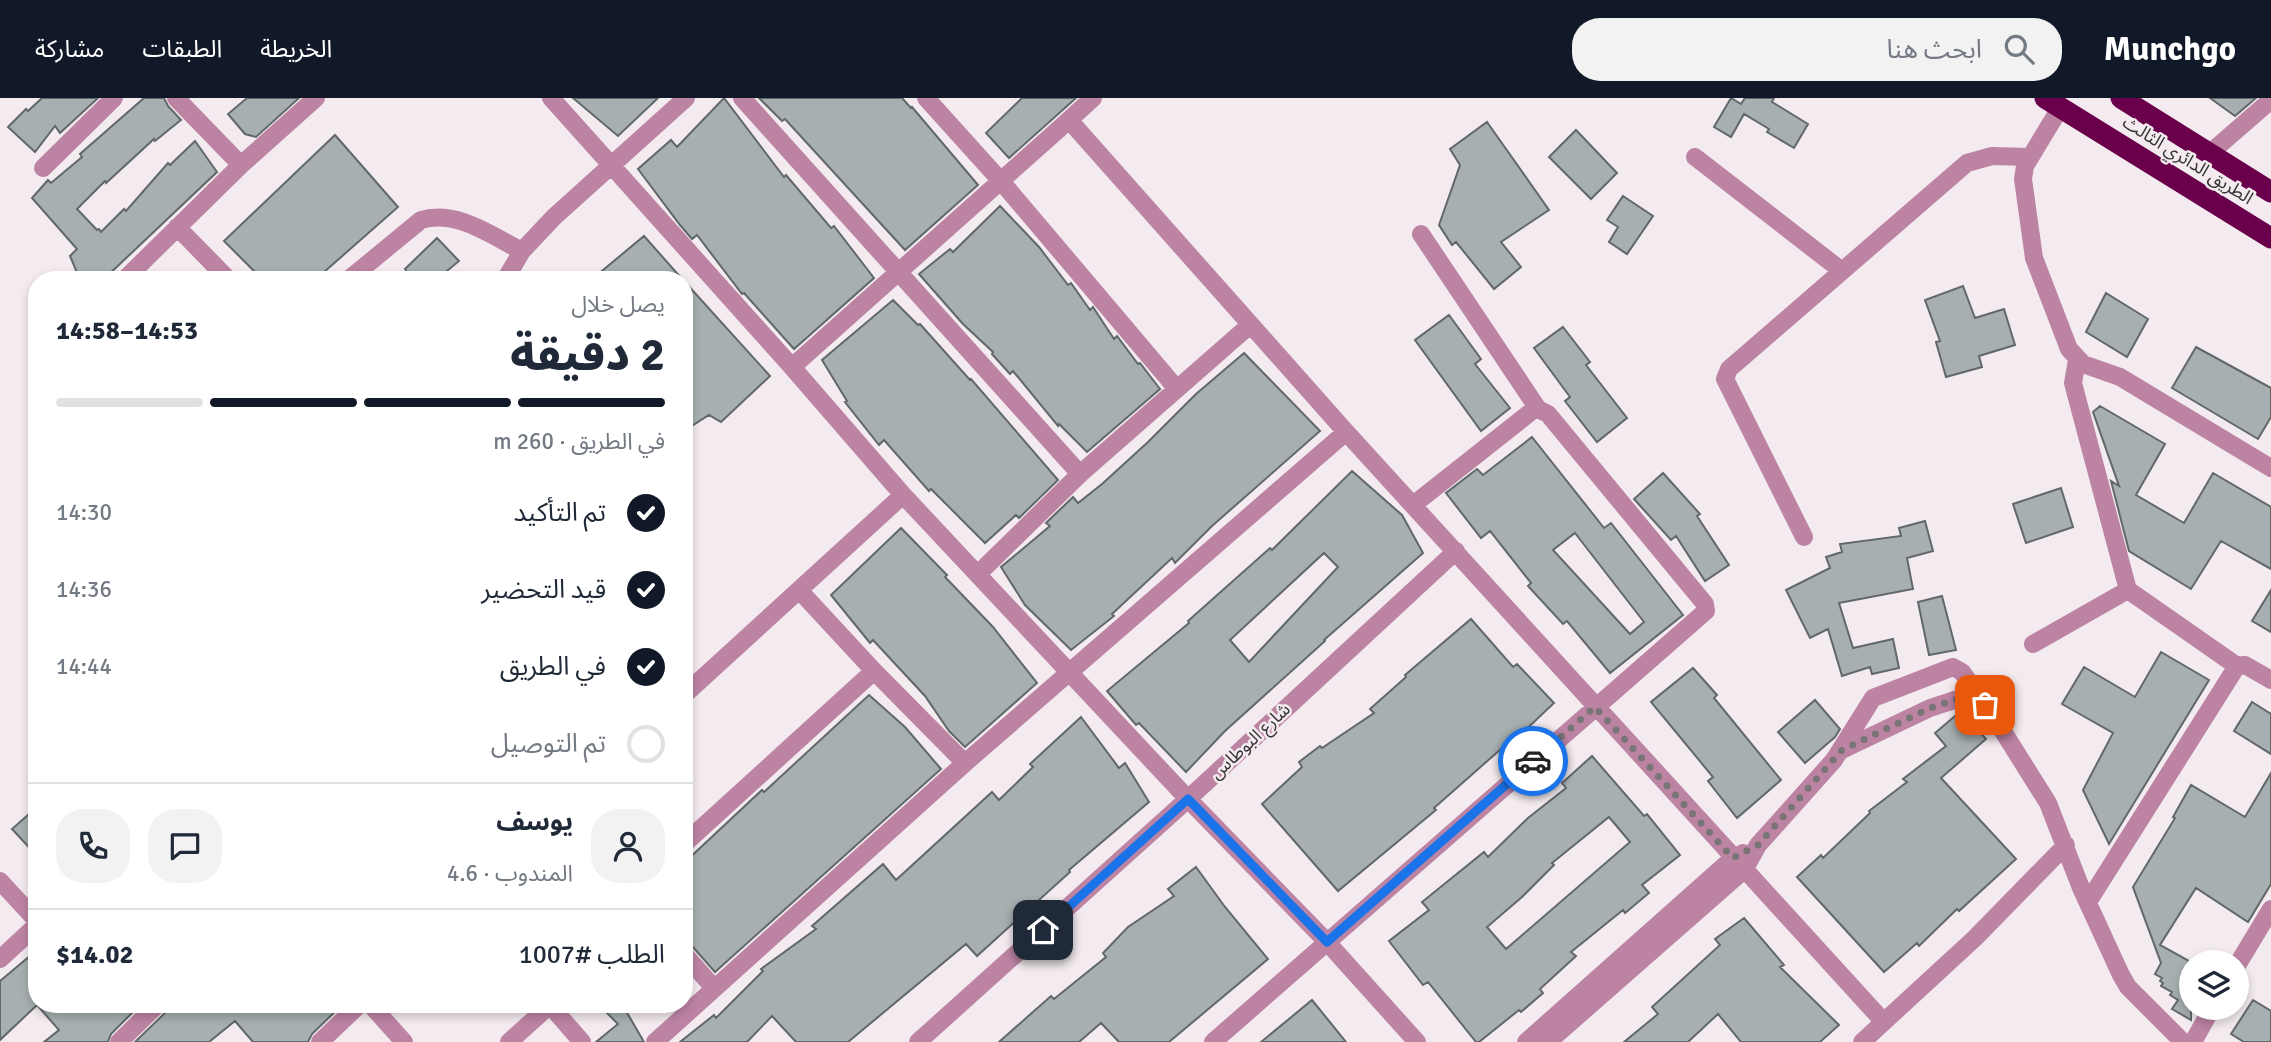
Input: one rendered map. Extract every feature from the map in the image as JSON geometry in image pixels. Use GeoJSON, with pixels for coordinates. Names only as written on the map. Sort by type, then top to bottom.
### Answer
{"type":"FeatureCollection","features":[{"type":"Feature","properties":{"kind":"highway","name":"الطريق الدائري الثالث"},"geometry":{"type":"LineString","coordinates":[[2121,98],[2271,192]]}},
{"type":"Feature","properties":{"kind":"highway","name":"الطريق الدائري الثالث"},"geometry":{"type":"LineString","coordinates":[[2053,103],[2271,238]]}},
{"type":"Feature","properties":{"kind":"street"},"geometry":{"type":"LineString","coordinates":[[43,168],[114,98]]}},
{"type":"Feature","properties":{"kind":"street"},"geometry":{"type":"LineString","coordinates":[[176,98],[242,165]]}},
{"type":"Feature","properties":{"kind":"street"},"geometry":{"type":"LineString","coordinates":[[133,271],[242,165],[316,98]]}},
{"type":"Feature","properties":{"kind":"street"},"geometry":{"type":"LineString","coordinates":[[551,98],[903,495],[979,573],[1069,674],[1327,942],[1417,1042]]}},
{"type":"Feature","properties":{"kind":"street"},"geometry":{"type":"LineString","coordinates":[[510,271],[522,251],[554,217],[686,98]]}},
{"type":"Feature","properties":{"kind":"street"},"geometry":{"type":"LineString","coordinates":[[742,98],[1080,474]]}},
{"type":"Feature","properties":{"kind":"street"},"geometry":{"type":"LineString","coordinates":[[926,98],[1000,180],[1177,389]]}},
{"type":"Feature","properties":{"kind":"street"},"geometry":{"type":"LineString","coordinates":[[792,367],[1093,98]]}},
{"type":"Feature","properties":{"kind":"street"},"geometry":{"type":"LineString","coordinates":[[2209,154],[2271,100]]}},
{"type":"Feature","properties":{"kind":"street"},"geometry":{"type":"LineString","coordinates":[[2053,103],[2025,166],[2023,179],[2034,258],[2066,342],[2077,360],[2110,373],[2271,468]]}},
{"type":"Feature","properties":{"kind":"street"},"geometry":{"type":"LineString","coordinates":[[1069,120],[1346,432],[1883,1021]]}},
{"type":"Feature","properties":{"kind":"street"},"geometry":{"type":"LineString","coordinates":[[1804,537],[1725,379],[1729,369],[1967,163],[1992,156],[2029,157]]}},
{"type":"Feature","properties":{"kind":"street"},"geometry":{"type":"LineString","coordinates":[[1695,157],[1842,271]]}},
{"type":"Feature","properties":{"kind":"street"},"geometry":{"type":"LineString","coordinates":[[359,271],[421,220],[434,216],[471,225],[522,251]]}},
{"type":"Feature","properties":{"kind":"street"},"geometry":{"type":"LineString","coordinates":[[177,227],[220,271]]}},
{"type":"Feature","properties":{"kind":"street"},"geometry":{"type":"LineString","coordinates":[[1213,1042],[1706,608],[1548,414],[1538,409],[1421,234]]}},
{"type":"Feature","properties":{"kind":"street"},"geometry":{"type":"LineString","coordinates":[[979,573],[1080,474],[1250,325]]}},
{"type":"Feature","properties":{"kind":"street"},"geometry":{"type":"LineString","coordinates":[[2077,360],[2073,383],[2128,590],[2237,666],[2245,665],[2271,680]]}},
{"type":"Feature","properties":{"kind":"street"},"geometry":{"type":"LineString","coordinates":[[2073,383],[2110,373]]}},
{"type":"Feature","properties":{"kind":"street"},"geometry":{"type":"LineString","coordinates":[[1413,505],[1538,409]]}},
{"type":"Feature","properties":{"kind":"street"},"geometry":{"type":"LineString","coordinates":[[693,1007],[965,763],[1346,432]]}},
{"type":"Feature","properties":{"kind":"street"},"geometry":{"type":"LineString","coordinates":[[693,687],[903,495]]}},
{"type":"Feature","properties":{"kind":"street","name":"شارع البوطاس"},"geometry":{"type":"LineString","coordinates":[[918,1042],[1188,799],[1456,551]]}},
{"type":"Feature","properties":{"kind":"street"},"geometry":{"type":"LineString","coordinates":[[799,590],[965,763]]}},
{"type":"Feature","properties":{"kind":"street"},"geometry":{"type":"LineString","coordinates":[[2033,644],[2128,590]]}},
{"type":"Feature","properties":{"kind":"street"},"geometry":{"type":"LineString","coordinates":[[2088,902],[2237,666]]}},
{"type":"Feature","properties":{"kind":"street"},"geometry":{"type":"LineString","coordinates":[[1548,1042],[1758,845],[1842,750],[1873,698],[1953,667],[1962,672],[2039,788],[2128,987],[2183,1042]]}},
{"type":"Feature","properties":{"kind":"street"},"geometry":{"type":"LineString","coordinates":[[693,836],[874,671]]}},
{"type":"Feature","properties":{"kind":"street"},"geometry":{"type":"LineString","coordinates":[[1842,750],[1930,708],[1976,693]]}},
{"type":"Feature","properties":{"kind":"street"},"geometry":{"type":"LineString","coordinates":[[1862,1042],[1975,938],[2066,845]]}},
{"type":"Feature","properties":{"kind":"street"},"geometry":{"type":"LineString","coordinates":[[1526,1042],[1738,864]]}},
{"type":"Feature","properties":{"kind":"street"},"geometry":{"type":"LineString","coordinates":[[0,880],[28,913]]}},
{"type":"Feature","properties":{"kind":"street"},"geometry":{"type":"LineString","coordinates":[[2246,950],[2271,909]]}},
{"type":"Feature","properties":{"kind":"street"},"geometry":{"type":"LineString","coordinates":[[0,958],[28,932]]}},
{"type":"Feature","properties":{"kind":"street"},"geometry":{"type":"LineString","coordinates":[[693,964],[714,988]]}},
{"type":"Feature","properties":{"kind":"street"},"geometry":{"type":"LineString","coordinates":[[119,1042],[149,1013]]}},
{"type":"Feature","properties":{"kind":"street"},"geometry":{"type":"LineString","coordinates":[[320,1042],[351,1013]]}},
{"type":"Feature","properties":{"kind":"street"},"geometry":{"type":"LineString","coordinates":[[378,1013],[404,1042]]}},
{"type":"Feature","properties":{"kind":"street"},"geometry":{"type":"LineString","coordinates":[[509,1042],[540,1013]]}},
{"type":"Feature","properties":{"kind":"street"},"geometry":{"type":"LineString","coordinates":[[556,1013],[582,1042]]}},
{"type":"Feature","properties":{"kind":"street"},"geometry":{"type":"LineString","coordinates":[[655,1042],[687,1013]]}},
{"type":"Feature","properties":{"kind":"street"},"geometry":{"type":"LineString","coordinates":[[2193,1042],[2205,1020]]}},
{"type":"Feature","properties":{"kind":"building"},"geometry":{"type":"Polygon","coordinates":[[[42,98],[98,98],[60,133],[55,126],[35,152],[8,127],[42,98]]]}},
{"type":"Feature","properties":{"kind":"building"},"geometry":{"type":"Polygon","coordinates":[[[144,98],[164,98],[181,120],[155,141],[154,139],[77,209],[101,232],[124,209],[126,211],[168,163],[170,165],[195,141],[217,172],[112,271],[76,271],[70,256],[77,249],[32,198],[48,180],[51,183],[82,157],[80,154],[144,98]]]}},
{"type":"Feature","properties":{"kind":"building"},"geometry":{"type":"Polygon","coordinates":[[[247,98],[299,98],[256,137],[245,134],[228,114],[247,98]]]}},
{"type":"Feature","properties":{"kind":"building"},"geometry":{"type":"Polygon","coordinates":[[[573,98],[658,98],[618,136],[573,98]]]}},
{"type":"Feature","properties":{"kind":"building"},"geometry":{"type":"Polygon","coordinates":[[[724,98],[784,177],[786,175],[831,228],[834,226],[874,278],[794,349],[744,293],[742,294],[697,235],[692,239],[638,169],[671,140],[677,147],[724,98]]]}},
{"type":"Feature","properties":{"kind":"building"},"geometry":{"type":"Polygon","coordinates":[[[759,98],[902,98],[978,185],[905,250],[785,119],[782,121],[759,98]]]}},
{"type":"Feature","properties":{"kind":"building"},"geometry":{"type":"Polygon","coordinates":[[[1022,98],[1076,98],[1009,158],[986,133],[1022,98]]]}},
{"type":"Feature","properties":{"kind":"building"},"geometry":{"type":"Polygon","coordinates":[[[1731,98],[1741,104],[1745,98],[1774,98],[1772,102],[1808,124],[1794,148],[1744,114],[1731,137],[1714,127],[1731,98]]]}},
{"type":"Feature","properties":{"kind":"building"},"geometry":{"type":"Polygon","coordinates":[[[2210,98],[2256,98],[2235,116],[2210,98]]]}},
{"type":"Feature","properties":{"kind":"building"},"geometry":{"type":"Polygon","coordinates":[[[1487,122],[1549,210],[1501,242],[1521,267],[1494,289],[1456,242],[1452,245],[1439,225],[1460,165],[1450,149],[1487,122]]]}},
{"type":"Feature","properties":{"kind":"building"},"geometry":{"type":"Polygon","coordinates":[[[1576,130],[1617,173],[1591,199],[1549,157],[1576,130]]]}},
{"type":"Feature","properties":{"kind":"building"},"geometry":{"type":"Polygon","coordinates":[[[335,135],[398,207],[325,271],[254,271],[224,241],[335,135]]]}},
{"type":"Feature","properties":{"kind":"building"},"geometry":{"type":"Polygon","coordinates":[[[1623,196],[1653,216],[1627,254],[1609,242],[1618,227],[1607,220],[1623,196]]]}},
{"type":"Feature","properties":{"kind":"building"},"geometry":{"type":"Polygon","coordinates":[[[1000,206],[1039,247],[1068,285],[1071,283],[1090,310],[1093,307],[1114,339],[1117,336],[1160,389],[1087,452],[1059,424],[1058,426],[1013,371],[1010,374],[993,352],[963,324],[919,274],[950,249],[953,252],[1000,206]]]}},
{"type":"Feature","properties":{"kind":"building"},"geometry":{"type":"Polygon","coordinates":[[[644,236],[675,271],[602,271],[644,236]]]}},
{"type":"Feature","properties":{"kind":"building"},"geometry":{"type":"Polygon","coordinates":[[[437,238],[459,261],[447,271],[405,269],[437,238]]]}},
{"type":"Feature","properties":{"kind":"building"},"geometry":{"type":"Polygon","coordinates":[[[1963,286],[1975,318],[2004,309],[2015,345],[1979,356],[1982,367],[1946,377],[1936,342],[1940,341],[1925,300],[1963,286]]]}},
{"type":"Feature","properties":{"kind":"building"},"geometry":{"type":"Polygon","coordinates":[[[693,291],[770,376],[721,422],[709,415],[693,425],[693,291]]]}},
{"type":"Feature","properties":{"kind":"building"},"geometry":{"type":"Polygon","coordinates":[[[2106,293],[2148,319],[2127,357],[2086,332],[2106,293]]]}},
{"type":"Feature","properties":{"kind":"building"},"geometry":{"type":"Polygon","coordinates":[[[893,300],[920,324],[971,379],[1058,480],[1019,518],[1016,515],[985,543],[931,489],[929,491],[884,440],[879,445],[845,402],[847,401],[822,360],[893,300]]]}},
{"type":"Feature","properties":{"kind":"building"},"geometry":{"type":"Polygon","coordinates":[[[1449,315],[1481,359],[1475,364],[1510,408],[1481,431],[1415,340],[1449,315]]]}},
{"type":"Feature","properties":{"kind":"building"},"geometry":{"type":"Polygon","coordinates":[[[1563,327],[1590,362],[1586,365],[1627,418],[1597,442],[1565,401],[1570,397],[1534,348],[1563,327]]]}},
{"type":"Feature","properties":{"kind":"building"},"geometry":{"type":"Polygon","coordinates":[[[2196,347],[2271,388],[2271,417],[2258,439],[2172,388],[2196,347]]]}},
{"type":"Feature","properties":{"kind":"building"},"geometry":{"type":"Polygon","coordinates":[[[1244,353],[1320,431],[1212,526],[1175,563],[1172,558],[1112,614],[1114,616],[1071,650],[1025,605],[1001,567],[1050,526],[1046,523],[1073,497],[1078,503],[1102,484],[1196,394],[1244,353]]]}},
{"type":"Feature","properties":{"kind":"building"},"geometry":{"type":"Polygon","coordinates":[[[2100,406],[2165,444],[2136,495],[2184,523],[2213,473],[2271,507],[2271,569],[2221,541],[2191,589],[2129,551],[2111,481],[2119,486],[2093,412],[2100,406]]]}},
{"type":"Feature","properties":{"kind":"building"},"geometry":{"type":"Polygon","coordinates":[[[1532,437],[1604,528],[1611,523],[1683,615],[1610,673],[1567,621],[1563,624],[1528,586],[1531,583],[1490,531],[1481,538],[1446,493],[1477,469],[1483,475],[1532,437]],[[1575,533],[1553,550],[1630,634],[1644,622],[1575,533]]]}},
{"type":"Feature","properties":{"kind":"building"},"geometry":{"type":"Polygon","coordinates":[[[1352,471],[1402,515],[1423,553],[1225,731],[1186,772],[1139,723],[1136,725],[1107,691],[1189,623],[1188,621],[1270,548],[1272,550],[1352,471]],[[1324,553],[1230,640],[1249,662],[1338,567],[1324,553]]]}},
{"type":"Feature","properties":{"kind":"building"},"geometry":{"type":"Polygon","coordinates":[[[1663,473],[1700,514],[1697,516],[1729,565],[1705,581],[1676,536],[1671,540],[1634,499],[1663,473]]]}},
{"type":"Feature","properties":{"kind":"building"},"geometry":{"type":"Polygon","coordinates":[[[2061,488],[2073,527],[2026,543],[2013,504],[2061,488]]]}},
{"type":"Feature","properties":{"kind":"building"},"geometry":{"type":"Polygon","coordinates":[[[1925,521],[1933,551],[1907,558],[1913,589],[1839,603],[1853,648],[1893,639],[1899,668],[1872,674],[1870,667],[1842,676],[1828,629],[1810,638],[1786,590],[1830,568],[1826,557],[1842,552],[1840,544],[1901,536],[1899,528],[1925,521]]]}},
{"type":"Feature","properties":{"kind":"building"},"geometry":{"type":"Polygon","coordinates":[[[901,528],[993,627],[1037,683],[965,747],[949,731],[925,696],[873,640],[870,643],[831,595],[901,528]]]}},
{"type":"Feature","properties":{"kind":"building"},"geometry":{"type":"Polygon","coordinates":[[[2271,590],[2271,632],[2252,621],[2271,590]]]}},
{"type":"Feature","properties":{"kind":"building"},"geometry":{"type":"Polygon","coordinates":[[[1942,596],[1956,650],[1929,655],[1918,602],[1942,596]]]}},
{"type":"Feature","properties":{"kind":"building"},"geometry":{"type":"Polygon","coordinates":[[[1471,619],[1513,667],[1517,664],[1554,703],[1434,808],[1436,810],[1338,891],[1262,804],[1302,767],[1299,762],[1374,713],[1370,709],[1406,677],[1405,675],[1471,619]]]}},
{"type":"Feature","properties":{"kind":"building"},"geometry":{"type":"Polygon","coordinates":[[[2161,652],[2209,680],[2109,844],[2083,790],[2113,733],[2062,704],[2084,667],[2135,697],[2161,652]]]}},
{"type":"Feature","properties":{"kind":"building"},"geometry":{"type":"Polygon","coordinates":[[[1693,668],[1717,695],[1714,698],[1781,780],[1737,818],[1708,781],[1713,777],[1651,702],[1693,668]]]}},
{"type":"Feature","properties":{"kind":"building"},"geometry":{"type":"Polygon","coordinates":[[[869,695],[905,727],[941,769],[715,972],[693,947],[693,855],[762,790],[764,792],[869,695]]]}},
{"type":"Feature","properties":{"kind":"building"},"geometry":{"type":"Polygon","coordinates":[[[1815,700],[1840,729],[1835,737],[1805,763],[1778,732],[1815,700]]]}},
{"type":"Feature","properties":{"kind":"building"},"geometry":{"type":"Polygon","coordinates":[[[2252,702],[2271,714],[2271,754],[2234,731],[2252,702]]]}},
{"type":"Feature","properties":{"kind":"building"},"geometry":{"type":"Polygon","coordinates":[[[1961,711],[1986,739],[1941,778],[2016,859],[1959,911],[1957,909],[1919,946],[1917,943],[1884,972],[1797,877],[1821,855],[1823,858],[1870,813],[1869,811],[1907,782],[1903,779],[1946,746],[1935,733],[1961,711]]]}},
{"type":"Feature","properties":{"kind":"building"},"geometry":{"type":"Polygon","coordinates":[[[1081,717],[1119,768],[1125,763],[1149,802],[1069,870],[1070,872],[977,956],[966,944],[848,1042],[796,1042],[772,1016],[747,1042],[680,1042],[714,1015],[716,1018],[763,971],[761,969],[816,929],[812,926],[883,864],[896,880],[992,792],[999,800],[1033,767],[1030,764],[1081,717]]]}},
{"type":"Feature","properties":{"kind":"building"},"geometry":{"type":"Polygon","coordinates":[[[1592,756],[1644,816],[1647,814],[1680,855],[1642,885],[1649,893],[1625,913],[1623,910],[1571,952],[1576,956],[1540,989],[1543,993],[1521,1012],[1519,1010],[1476,1042],[1428,982],[1423,985],[1389,941],[1429,910],[1422,902],[1484,852],[1488,857],[1528,818],[1566,788],[1562,783],[1592,756]],[[1609,817],[1552,863],[1554,865],[1522,897],[1487,927],[1506,949],[1630,842],[1609,817]]]}},
{"type":"Feature","properties":{"kind":"building"},"geometry":{"type":"Polygon","coordinates":[[[2271,773],[2271,884],[2248,922],[2196,888],[2160,945],[2179,955],[2179,1013],[2172,1009],[2178,1000],[2170,995],[2172,992],[2161,986],[2162,978],[2155,974],[2161,963],[2133,887],[2175,818],[2173,817],[2191,785],[2245,817],[2271,773]]]}},
{"type":"Feature","properties":{"kind":"building"},"geometry":{"type":"Polygon","coordinates":[[[28,815],[28,846],[12,829],[28,815]]]}},
{"type":"Feature","properties":{"kind":"building"},"geometry":{"type":"Polygon","coordinates":[[[1196,867],[1268,959],[1169,1042],[1119,1042],[1101,1023],[1079,1042],[999,1042],[1051,996],[1054,999],[1106,957],[1103,953],[1128,927],[1174,896],[1168,889],[1196,867]]]}},
{"type":"Feature","properties":{"kind":"building"},"geometry":{"type":"Polygon","coordinates":[[[1744,918],[1784,965],[1780,967],[1839,1025],[1820,1042],[1741,1042],[1718,1014],[1688,1042],[1624,1042],[1658,1014],[1652,1007],[1720,945],[1715,939],[1744,918]]]}},
{"type":"Feature","properties":{"kind":"building"},"geometry":{"type":"Polygon","coordinates":[[[28,958],[29,1013],[0,1040],[0,981],[28,958]]]}},
{"type":"Feature","properties":{"kind":"building"},"geometry":{"type":"Polygon","coordinates":[[[1312,1000],[1346,1042],[1261,1042],[1312,1000]]]}},
{"type":"Feature","properties":{"kind":"building"},"geometry":{"type":"Polygon","coordinates":[[[2253,1000],[2271,1011],[2271,1042],[2244,1042],[2231,1034],[2240,1020],[2249,1020],[2249,1006],[2253,1000]]]}},
{"type":"Feature","properties":{"kind":"building"},"geometry":{"type":"Polygon","coordinates":[[[44,1013],[132,1013],[111,1034],[108,1042],[44,1042],[59,1030],[44,1013]]]}},
{"type":"Feature","properties":{"kind":"building"},"geometry":{"type":"Polygon","coordinates":[[[165,1013],[334,1013],[312,1034],[308,1042],[253,1042],[235,1021],[209,1042],[135,1042],[165,1013]]]}},
{"type":"Feature","properties":{"kind":"building"},"geometry":{"type":"Polygon","coordinates":[[[607,1013],[627,1013],[644,1042],[596,1042],[618,1024],[607,1013]]]}},
{"type":"Feature","properties":{"kind":"way so far"},"geometry":{"type":"LineString","coordinates":[[1533,761],[1595,707],[1733,858],[1758,845],[1842,750],[1904,719],[1944,703],[1976,693],[1985,705]]}},
{"type":"Feature","properties":{"kind":"route"},"geometry":{"type":"LineString","coordinates":[[1043,930],[1188,799],[1327,942],[1533,761]]}}]}
